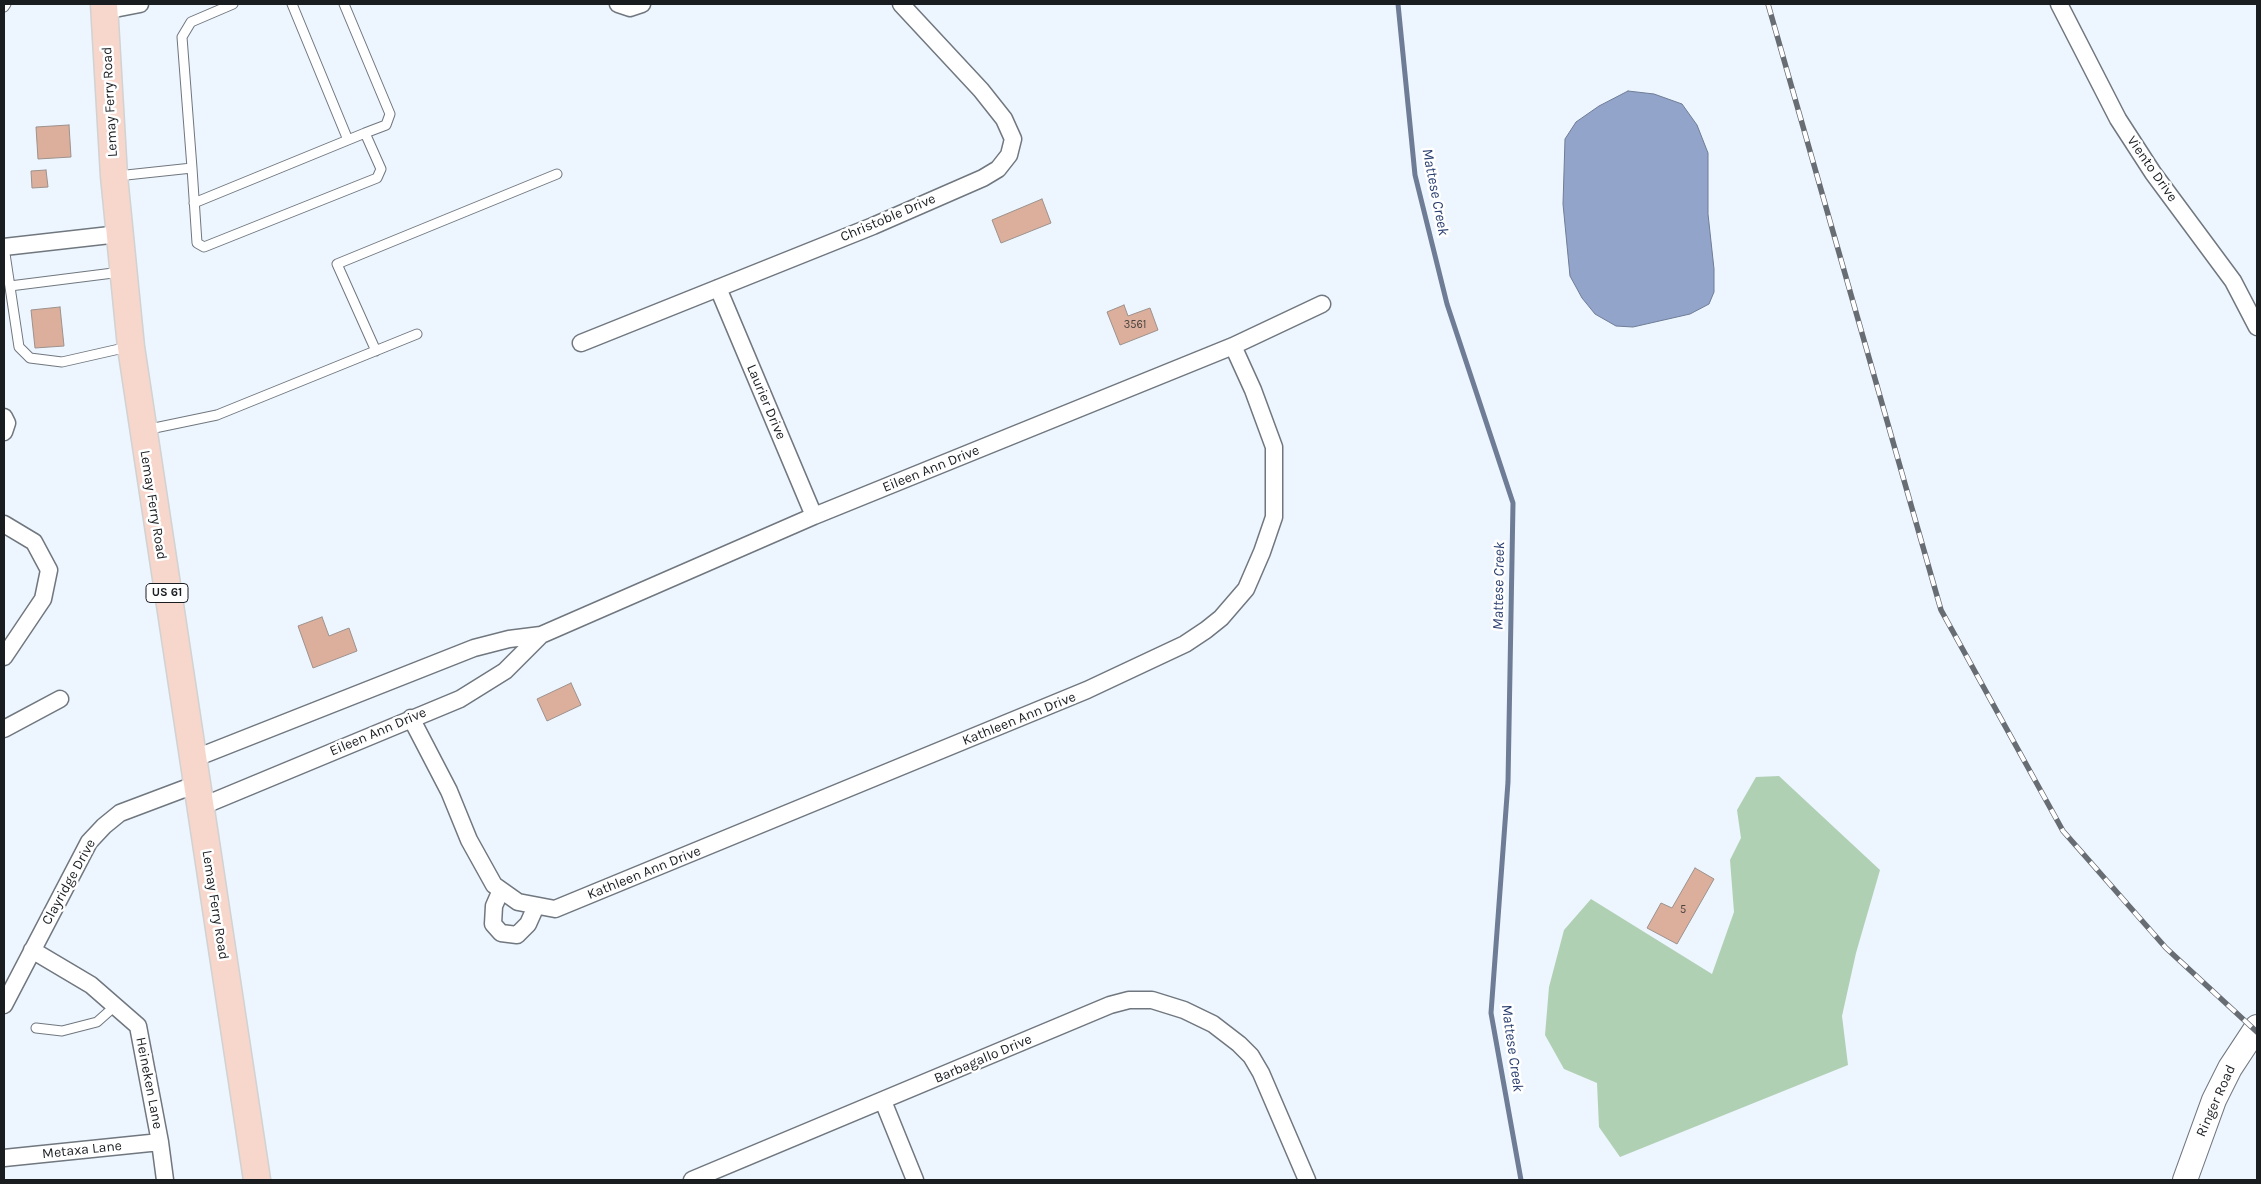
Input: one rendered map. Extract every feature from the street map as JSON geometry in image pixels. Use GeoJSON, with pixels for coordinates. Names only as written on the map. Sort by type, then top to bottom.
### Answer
{"type":"FeatureCollection","features":[{"type":"Feature","properties":{"kind":"main road","name":"Lemay Ferry Road"},"geometry":{"type":"LineString","coordinates":[[104,8],[114,176],[122,272],[131,346],[142,430],[257,1180]]}},
{"type":"Feature","properties":{"kind":"street"},"geometry":{"type":"LineString","coordinates":[[104,8],[140,4]]}},
{"type":"Feature","properties":{"kind":"street"},"geometry":{"type":"LineString","coordinates":[[618,4],[630,8],[642,4]]}},
{"type":"Feature","properties":{"kind":"street","name":"Christoble Drive"},"geometry":{"type":"LineString","coordinates":[[581,343],[873,226],[983,178],[998,169],[1008,155],[1014,139],[1004,119],[981,90],[901,4]]}},
{"type":"Feature","properties":{"kind":"street","name":"Viento Drive"},"geometry":{"type":"LineString","coordinates":[[2059,4],[2118,120],[2153,173],[2233,281],[2257,326]]}},
{"type":"Feature","properties":{"kind":"street"},"geometry":{"type":"LineString","coordinates":[[4,247],[119,234]]}},
{"type":"Feature","properties":{"kind":"street","name":"Laurier Drive"},"geometry":{"type":"LineString","coordinates":[[718,288],[814,516]]}},
{"type":"Feature","properties":{"kind":"street","name":"Eileen Ann Drive"},"geometry":{"type":"LineString","coordinates":[[197,783],[474,648],[509,639],[541,635],[814,516],[1233,346],[1322,304]]}},
{"type":"Feature","properties":{"kind":"street","name":"Kathleen Ann Drive"},"geometry":{"type":"LineString","coordinates":[[411,718],[449,791],[469,840],[494,885],[518,902],[555,909],[654,870],[1087,690],[1185,644],[1206,630],[1221,618],[1246,589],[1262,552],[1274,517],[1274,446],[1253,390],[1233,346]]}},
{"type":"Feature","properties":{"kind":"street"},"geometry":{"type":"LineString","coordinates":[[4,417],[6,423],[4,432]]}},
{"type":"Feature","properties":{"kind":"street"},"geometry":{"type":"LineString","coordinates":[[4,524],[34,542],[49,570],[43,598],[4,657]]}},
{"type":"Feature","properties":{"kind":"street","name":"Eileen Ann Drive"},"geometry":{"type":"LineString","coordinates":[[197,783],[411,718],[460,699],[505,671],[541,635]]}},
{"type":"Feature","properties":{"kind":"street"},"geometry":{"type":"LineString","coordinates":[[4,730],[60,699]]}},
{"type":"Feature","properties":{"kind":"street","name":"Clayridge Drive"},"geometry":{"type":"LineString","coordinates":[[4,1005],[89,842],[120,813],[197,783]]}},
{"type":"Feature","properties":{"kind":"street"},"geometry":{"type":"LineString","coordinates":[[501,890],[494,906],[493,924],[501,933],[517,935],[528,924],[536,906]]}},
{"type":"Feature","properties":{"kind":"street","name":"Heineken Lane"},"geometry":{"type":"LineString","coordinates":[[32,950],[91,985],[138,1026],[166,1180]]}},
{"type":"Feature","properties":{"kind":"street","name":"Barbagallo Drive"},"geometry":{"type":"LineString","coordinates":[[692,1180],[1110,1005],[1129,1000],[1152,1000],[1184,1010],[1213,1024],[1239,1044],[1250,1056],[1261,1073],[1307,1180]]}},
{"type":"Feature","properties":{"kind":"street","name":"Ringer Road"},"geometry":{"type":"LineString","coordinates":[[2185,1180],[2214,1100],[2230,1068],[2257,1028]]}},
{"type":"Feature","properties":{"kind":"street"},"geometry":{"type":"LineString","coordinates":[[883,1100],[915,1180]]}},
{"type":"Feature","properties":{"kind":"street","name":"Metaxa Lane"},"geometry":{"type":"LineString","coordinates":[[4,1158],[160,1142]]}},
{"type":"Feature","properties":{"kind":"lane"},"geometry":{"type":"LineString","coordinates":[[233,4],[191,22],[182,37],[196,243],[204,248],[377,178],[381,169],[365,133]]}},
{"type":"Feature","properties":{"kind":"lane"},"geometry":{"type":"LineString","coordinates":[[292,4],[348,140]]}},
{"type":"Feature","properties":{"kind":"lane"},"geometry":{"type":"LineString","coordinates":[[194,203],[386,125],[390,114],[344,4]]}},
{"type":"Feature","properties":{"kind":"lane"},"geometry":{"type":"LineString","coordinates":[[114,176],[192,168]]}},
{"type":"Feature","properties":{"kind":"lane"},"geometry":{"type":"LineString","coordinates":[[376,351],[337,264],[557,174]]}},
{"type":"Feature","properties":{"kind":"lane"},"geometry":{"type":"LineString","coordinates":[[4,247],[19,347],[30,358],[62,362],[131,346]]}},
{"type":"Feature","properties":{"kind":"lane"},"geometry":{"type":"LineString","coordinates":[[10,286],[122,272]]}},
{"type":"Feature","properties":{"kind":"lane"},"geometry":{"type":"LineString","coordinates":[[142,430],[217,416],[417,334]]}},
{"type":"Feature","properties":{"kind":"lane"},"geometry":{"type":"LineString","coordinates":[[36,1028],[62,1031],[97,1022],[115,1006]]}},
{"type":"Feature","properties":{"kind":"green space"},"geometry":{"type":"Polygon","coordinates":[[[1779,776],[1880,870],[1856,953],[1842,1016],[1848,1065],[1620,1157],[1599,1127],[1597,1083],[1564,1069],[1545,1035],[1549,987],[1564,930],[1591,899],[1712,974],[1734,912],[1730,860],[1741,838],[1737,810],[1756,777],[1779,776]]]}},
{"type":"Feature","properties":{"kind":"water"},"geometry":{"type":"Polygon","coordinates":[[[1628,91],[1654,94],[1682,104],[1697,125],[1708,153],[1708,214],[1714,269],[1714,292],[1709,304],[1690,314],[1633,327],[1616,326],[1595,314],[1582,298],[1570,276],[1563,204],[1565,139],[1576,122],[1599,106],[1628,91]]]}},
{"type":"Feature","properties":{"kind":"building"},"geometry":{"type":"Polygon","coordinates":[[[69,125],[71,157],[38,159],[36,127],[69,125]]]}},
{"type":"Feature","properties":{"kind":"building"},"geometry":{"type":"Polygon","coordinates":[[[46,170],[48,187],[32,188],[31,171],[46,170]]]}},
{"type":"Feature","properties":{"kind":"building"},"geometry":{"type":"Polygon","coordinates":[[[1042,199],[1051,223],[1001,243],[992,220],[1042,199]]]}},
{"type":"Feature","properties":{"kind":"building"},"geometry":{"type":"Polygon","coordinates":[[[1124,305],[1128,316],[1150,308],[1158,330],[1120,345],[1107,312],[1124,305]]]}},
{"type":"Feature","properties":{"kind":"building"},"geometry":{"type":"Polygon","coordinates":[[[60,307],[64,346],[35,348],[31,310],[60,307]]]}},
{"type":"Feature","properties":{"kind":"building"},"geometry":{"type":"Polygon","coordinates":[[[322,617],[329,636],[349,628],[357,651],[313,668],[298,626],[322,617]]]}},
{"type":"Feature","properties":{"kind":"building"},"geometry":{"type":"Polygon","coordinates":[[[571,683],[581,705],[547,721],[537,699],[571,683]]]}},
{"type":"Feature","properties":{"kind":"building"},"geometry":{"type":"Polygon","coordinates":[[[1695,868],[1714,879],[1677,944],[1647,928],[1661,903],[1672,908],[1695,868]]]}},
{"type":"Feature","properties":{"kind":"waterway","name":"Mattese Creek"},"geometry":{"type":"LineString","coordinates":[[1398,4],[1415,175],[1447,304],[1513,503],[1508,782],[1491,1013],[1521,1180]]}},
{"type":"Feature","properties":{"kind":"railway"},"geometry":{"type":"LineString","coordinates":[[1768,4],[1941,610],[2063,831],[2166,948],[2257,1032]]}}]}
